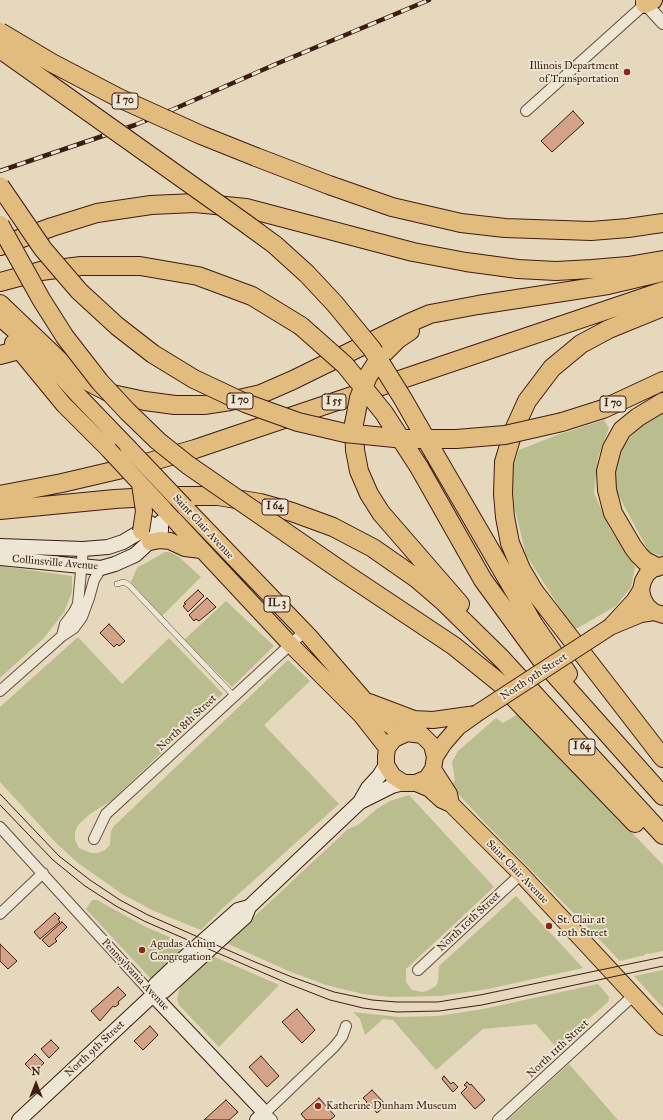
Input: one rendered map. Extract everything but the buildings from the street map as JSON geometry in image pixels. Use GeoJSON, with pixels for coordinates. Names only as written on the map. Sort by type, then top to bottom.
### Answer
{"type":"FeatureCollection","features":[{"type":"Feature","properties":{"kind":"highway","name":"I 70"},"geometry":{"type":"LineString","coordinates":[[0,32],[52,63],[119,98],[256,157],[328,185],[392,207],[461,223],[505,228],[591,231],[663,223]]}},
{"type":"Feature","properties":{"kind":"highway"},"geometry":{"type":"LineString","coordinates":[[0,49],[245,223],[275,246],[307,274],[336,304],[372,349],[403,398],[534,626],[573,681],[663,780]]}},
{"type":"Feature","properties":{"kind":"highway","name":"I 70"},"geometry":{"type":"LineString","coordinates":[[0,186],[43,249],[79,291],[117,326],[154,354],[194,378],[245,403],[298,422],[345,432],[404,439],[456,439],[505,435],[562,422],[603,409],[663,381]]}},
{"type":"Feature","properties":{"kind":"highway"},"geometry":{"type":"LineString","coordinates":[[0,246],[52,227],[97,214],[151,205],[195,203],[246,208],[414,252],[466,262],[518,269],[556,271],[592,269],[622,267],[663,260]]}},
{"type":"Feature","properties":{"kind":"highway"},"geometry":{"type":"LineString","coordinates":[[0,225],[37,292],[65,337],[100,382],[158,441],[188,465],[343,572],[454,646],[501,684],[642,829],[663,844]]}},
{"type":"Feature","properties":{"kind":"highway","name":"I 64"},"geometry":{"type":"LineString","coordinates":[[0,282],[41,271],[81,266],[140,266],[198,276],[252,296],[301,326],[345,365],[384,413],[419,467],[483,580],[535,652],[628,759],[663,796]]}},
{"type":"Feature","properties":{"kind":"highway"},"geometry":{"type":"LineString","coordinates":[[0,304],[68,368],[87,381],[112,394],[145,401],[175,405],[204,405],[230,402],[262,394],[430,314],[608,285],[663,272]]}},
{"type":"Feature","properties":{"kind":"highway","name":"I 55"},"geometry":{"type":"LineString","coordinates":[[0,494],[62,483],[124,469],[194,449],[663,291]]}},
{"type":"Feature","properties":{"kind":"highway"},"geometry":{"type":"LineString","coordinates":[[663,307],[609,329],[581,344],[552,368],[527,401],[513,432],[504,462],[503,494],[510,543],[521,569],[534,591],[663,758]]}},
{"type":"Feature","properties":{"kind":"highway"},"geometry":{"type":"LineString","coordinates":[[451,310],[415,328],[398,339],[381,356],[368,376],[359,398],[354,424],[354,450],[359,471],[369,494],[381,513],[487,635],[502,659]]}},
{"type":"Feature","properties":{"kind":"highway"},"geometry":{"type":"LineString","coordinates":[[0,354],[19,350],[38,352]]}},
{"type":"Feature","properties":{"kind":"highway"},"geometry":{"type":"LineString","coordinates":[[660,566],[645,561],[633,547],[614,513],[607,490],[606,471],[612,448],[622,430],[638,417],[663,402]]}},
{"type":"Feature","properties":{"kind":"highway","name":"I 64"},"geometry":{"type":"LineString","coordinates":[[0,510],[115,499],[167,496],[218,496],[260,503],[292,512],[333,527],[373,548],[410,574],[445,604],[502,659],[663,835]]}},
{"type":"Feature","properties":{"kind":"main road","name":"Saint Clair Avenue"},"geometry":{"type":"LineString","coordinates":[[0,318],[38,352],[76,394],[166,487],[170,512]]}},
{"type":"Feature","properties":{"kind":"main road","name":"Saint Clair Avenue"},"geometry":{"type":"LineString","coordinates":[[0,326],[64,405],[109,450],[140,484],[170,512],[201,550],[290,644],[361,715],[388,748]]}},
{"type":"Feature","properties":{"kind":"main road"},"geometry":{"type":"LineString","coordinates":[[140,484],[146,536],[170,541],[185,548],[201,550]]}},
{"type":"Feature","properties":{"kind":"main road","name":"Saint Clair Avenue"},"geometry":{"type":"LineString","coordinates":[[170,512],[207,532],[304,632],[368,702],[380,718],[395,729],[414,734]]}},
{"type":"Feature","properties":{"kind":"main road","name":"Collinsville Avenue"},"geometry":{"type":"LineString","coordinates":[[0,558],[101,568],[115,564],[135,555],[146,536],[151,522],[170,512]]}},
{"type":"Feature","properties":{"kind":"main road","name":"Collinsville Avenue"},"geometry":{"type":"LineString","coordinates":[[0,546],[83,549],[108,547],[146,536]]}},
{"type":"Feature","properties":{"kind":"main road","name":"North 9th Street"},"geometry":{"type":"LineString","coordinates":[[610,627],[634,601],[641,590],[645,576],[651,570],[660,566]]}},
{"type":"Feature","properties":{"kind":"main road"},"geometry":{"type":"LineString","coordinates":[[641,590],[646,604],[659,613]]}},
{"type":"Feature","properties":{"kind":"main road","name":"North 9th Street"},"geometry":{"type":"LineString","coordinates":[[434,763],[444,743],[458,727],[476,714],[610,627],[643,614],[659,613]]}},
{"type":"Feature","properties":{"kind":"main road"},"geometry":{"type":"LineString","coordinates":[[368,702],[414,719],[433,720],[476,714]]}},
{"type":"Feature","properties":{"kind":"main road","name":"North 9th Street"},"geometry":{"type":"LineString","coordinates":[[414,734],[432,734],[458,727]]}},
{"type":"Feature","properties":{"kind":"main road"},"geometry":{"type":"LineString","coordinates":[[414,734],[432,745],[434,763],[427,778],[410,783],[393,776],[386,765],[386,756],[388,748],[394,739],[414,734]]}},
{"type":"Feature","properties":{"kind":"main road","name":"Saint Clair Avenue"},"geometry":{"type":"LineString","coordinates":[[434,763],[449,794],[451,804]]}},
{"type":"Feature","properties":{"kind":"main road","name":"North 9th Street"},"geometry":{"type":"LineString","coordinates":[[360,802],[368,788],[379,776],[386,765]]}},
{"type":"Feature","properties":{"kind":"main road","name":"Saint Clair Avenue"},"geometry":{"type":"LineString","coordinates":[[410,783],[430,789],[442,800],[451,804],[521,874],[663,1028]]}},
{"type":"Feature","properties":{"kind":"main road","name":"North 9th Street"},"geometry":{"type":"LineString","coordinates":[[19,1120],[153,995],[164,991],[245,917],[249,907],[360,802],[392,786],[410,783]]}},
{"type":"Feature","properties":{"kind":"main road","name":"Pennsylvania Avenue"},"geometry":{"type":"LineString","coordinates":[[153,995],[265,1118]]}},
{"type":"Feature","properties":{"kind":"street"},"geometry":{"type":"LineString","coordinates":[[526,111],[647,1],[663,23]]}},
{"type":"Feature","properties":{"kind":"street"},"geometry":{"type":"LineString","coordinates":[[62,636],[65,624],[78,604],[83,549]]}},
{"type":"Feature","properties":{"kind":"street"},"geometry":{"type":"LineString","coordinates":[[0,691],[62,636],[74,628],[82,617],[94,580],[101,568]]}},
{"type":"Feature","properties":{"kind":"street","name":"North 8th Street"},"geometry":{"type":"LineString","coordinates":[[94,839],[106,814],[304,632]]}},
{"type":"Feature","properties":{"kind":"street","name":"Pennsylvania Avenue"},"geometry":{"type":"LineString","coordinates":[[0,827],[153,995]]}},
{"type":"Feature","properties":{"kind":"street"},"geometry":{"type":"LineString","coordinates":[[0,914],[42,873]]}},
{"type":"Feature","properties":{"kind":"street","name":"North 10th Street"},"geometry":{"type":"LineString","coordinates":[[418,970],[521,874]]}},
{"type":"Feature","properties":{"kind":"street","name":"North 11th Street"},"geometry":{"type":"LineString","coordinates":[[498,1120],[634,996]]}},
{"type":"Feature","properties":{"kind":"street"},"geometry":{"type":"LineString","coordinates":[[265,1118],[334,1047],[342,1036],[346,1026]]}},
{"type":"Feature","properties":{"kind":"lane"},"geometry":{"type":"LineString","coordinates":[[117,584],[124,582],[129,585],[234,696]]}},
{"type":"Feature","properties":{"kind":"green space"},"geometry":{"type":"Polygon","coordinates":[[[663,414],[663,556],[649,552],[616,491],[615,472],[622,448],[636,429],[663,414]]]}},
{"type":"Feature","properties":{"kind":"green space"},"geometry":{"type":"Polygon","coordinates":[[[604,420],[609,428],[598,457],[594,493],[610,529],[635,567],[631,587],[616,606],[574,630],[526,555],[514,506],[512,469],[519,450],[557,435],[604,420]]]}},
{"type":"Feature","properties":{"kind":"green space"},"geometry":{"type":"Polygon","coordinates":[[[165,552],[178,556],[201,577],[162,616],[131,582],[137,568],[165,552]]]}},
{"type":"Feature","properties":{"kind":"green space"},"geometry":{"type":"Polygon","coordinates":[[[0,566],[72,576],[72,592],[64,612],[44,638],[0,678],[0,566]]]}},
{"type":"Feature","properties":{"kind":"green space"},"geometry":{"type":"Polygon","coordinates":[[[226,601],[274,646],[232,687],[184,640],[226,601]]]}},
{"type":"Feature","properties":{"kind":"green space"},"geometry":{"type":"Polygon","coordinates":[[[78,637],[122,684],[169,638],[223,694],[112,800],[90,814],[78,825],[75,832],[75,840],[79,848],[91,853],[98,853],[105,850],[110,845],[111,831],[114,826],[288,660],[310,681],[264,725],[339,804],[224,907],[201,930],[154,911],[122,894],[78,863],[57,844],[0,782],[0,707],[78,637]]]}},
{"type":"Feature","properties":{"kind":"green space"},"geometry":{"type":"Polygon","coordinates":[[[518,714],[663,865],[663,951],[648,953],[620,961],[485,823],[451,786],[455,780],[452,762],[458,751],[496,718],[503,723],[518,714]]]}},
{"type":"Feature","properties":{"kind":"green space"},"geometry":{"type":"Polygon","coordinates":[[[409,795],[494,887],[406,969],[406,982],[412,990],[422,992],[436,986],[438,982],[439,966],[516,896],[583,968],[488,989],[440,996],[390,997],[363,994],[326,985],[291,972],[226,943],[348,829],[358,825],[378,808],[390,801],[409,795]]]}},
{"type":"Feature","properties":{"kind":"green space"},"geometry":{"type":"Polygon","coordinates":[[[92,900],[97,900],[146,927],[188,945],[151,979],[86,909],[92,900]]]}},
{"type":"Feature","properties":{"kind":"green space"},"geometry":{"type":"Polygon","coordinates":[[[213,956],[279,985],[219,1047],[179,1005],[177,999],[180,988],[186,980],[213,956]]]}},
{"type":"Feature","properties":{"kind":"green space"},"geometry":{"type":"Polygon","coordinates":[[[663,970],[663,1008],[634,976],[663,970]]]}},
{"type":"Feature","properties":{"kind":"green space"},"geometry":{"type":"Polygon","coordinates":[[[598,984],[609,997],[608,1002],[556,1047],[536,1024],[483,1029],[436,1070],[393,1020],[383,1019],[365,1035],[360,1019],[353,1012],[399,1017],[438,1016],[483,1009],[598,984]]]}},
{"type":"Feature","properties":{"kind":"green space"},"geometry":{"type":"Polygon","coordinates":[[[569,1064],[618,1120],[508,1120],[569,1064]]]}},
{"type":"Feature","properties":{"kind":"tram line"},"geometry":{"type":"LineString","coordinates":[[0,794],[59,856],[90,880],[120,900],[148,915],[255,962],[334,992],[372,1000],[397,1002],[438,1002],[480,995],[663,957]]}},
{"type":"Feature","properties":{"kind":"tram line"},"geometry":{"type":"LineString","coordinates":[[0,805],[53,860],[85,886],[116,906],[144,921],[289,984],[330,1000],[363,1008],[397,1012],[439,1011],[482,1005],[663,966]]}},
{"type":"Feature","properties":{"kind":"railway"},"geometry":{"type":"LineString","coordinates":[[0,171],[135,125],[429,0]]}},
{"type":"Feature","properties":{"kind":"place","name":"Illinois Department of Transportation"},"geometry":{"type":"Point","coordinates":[627,72]}},
{"type":"Feature","properties":{"kind":"place","name":"St. Clair at 10th Street"},"geometry":{"type":"Point","coordinates":[549,926]}},
{"type":"Feature","properties":{"kind":"place","name":"Agudas Achim Congregation"},"geometry":{"type":"Point","coordinates":[142,950]}},
{"type":"Feature","properties":{"kind":"place","name":"Katherine Dunham Museum"},"geometry":{"type":"Point","coordinates":[318,1106]}}]}
